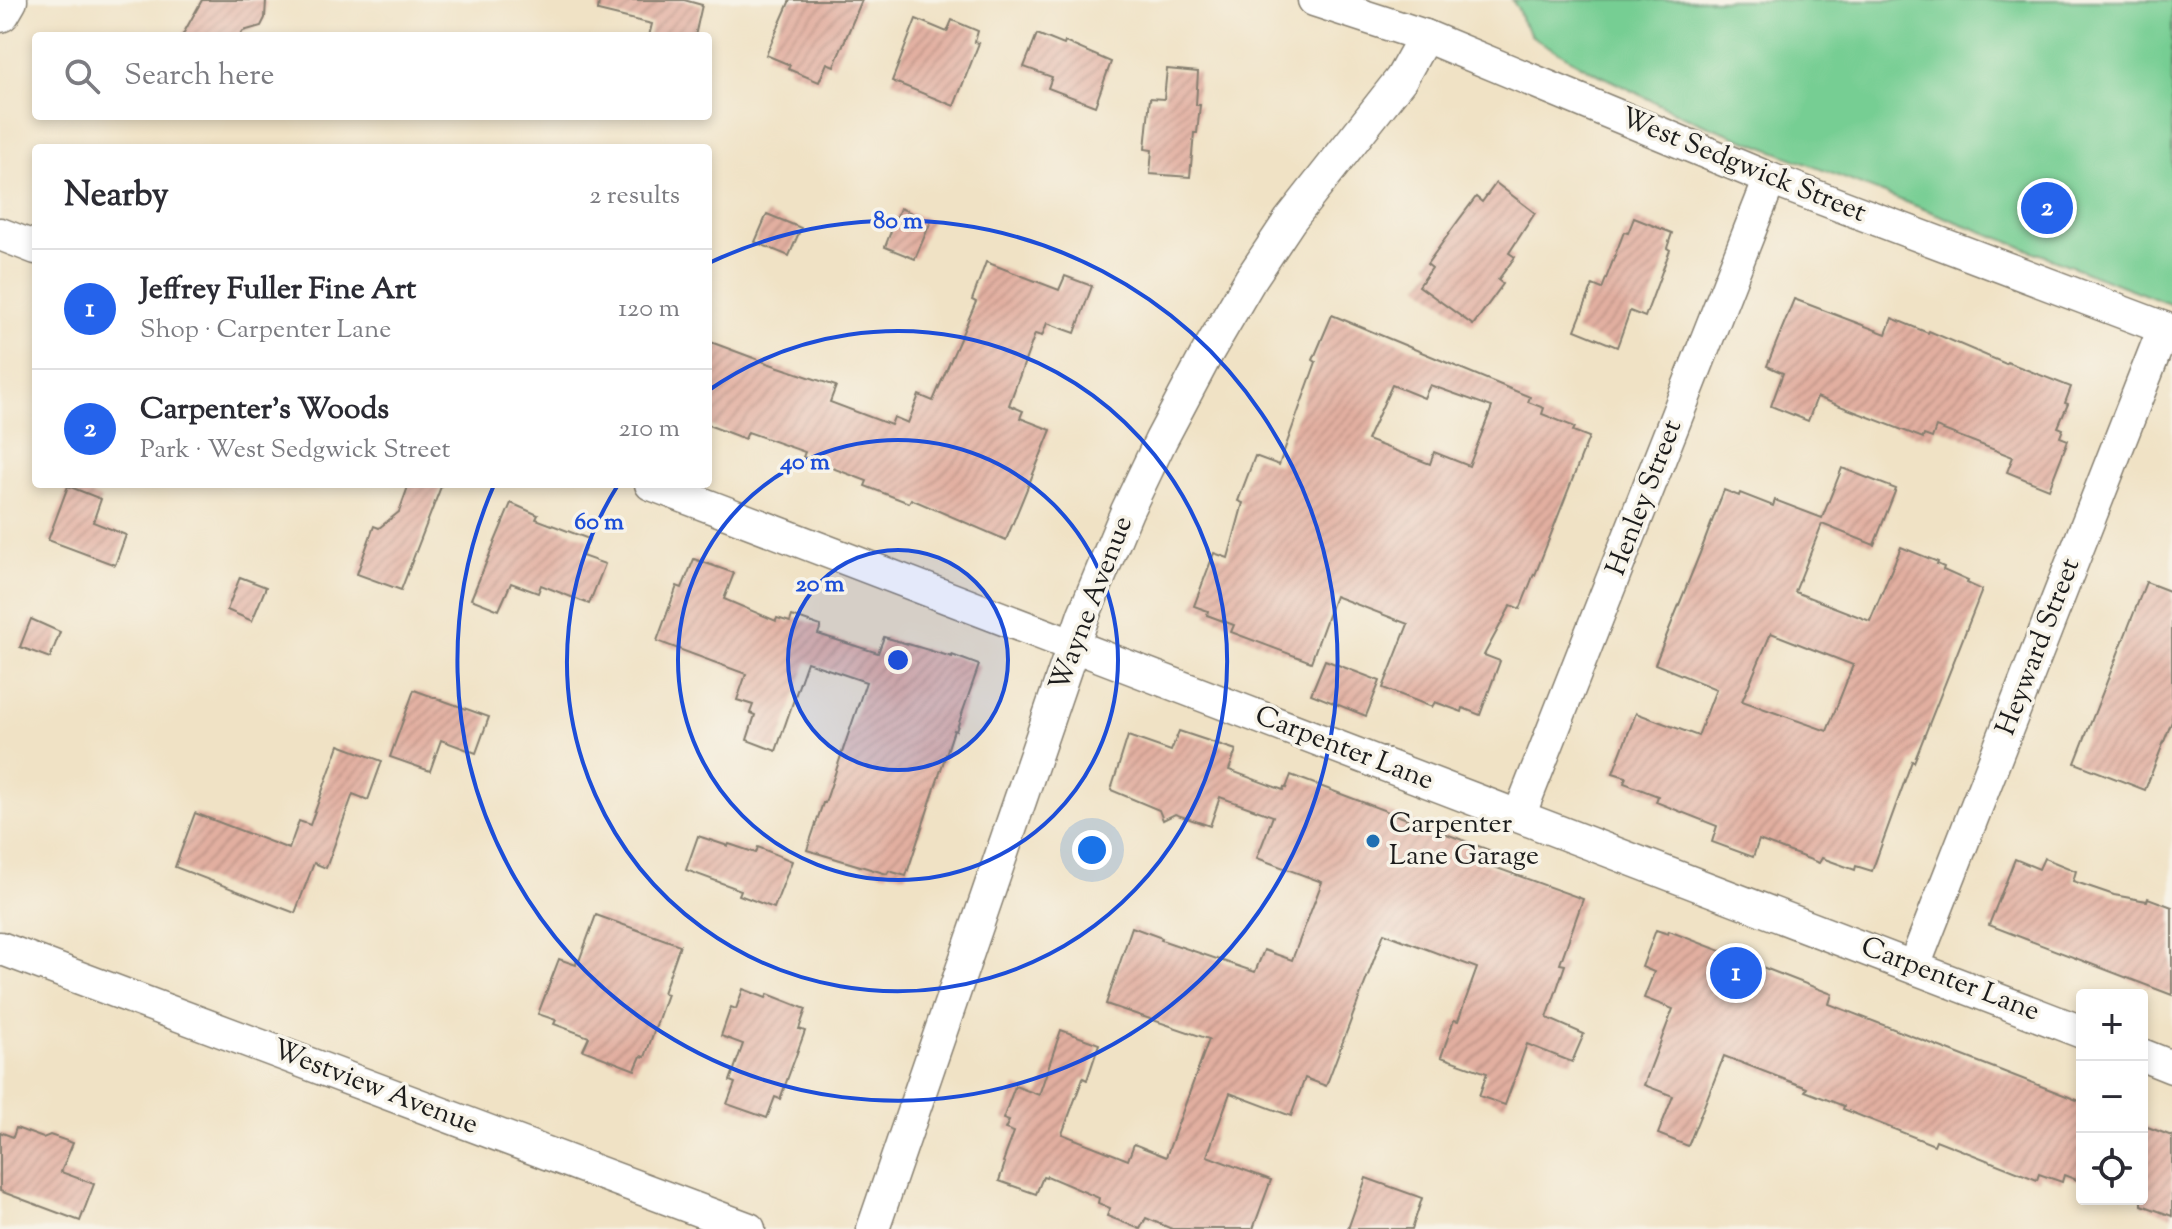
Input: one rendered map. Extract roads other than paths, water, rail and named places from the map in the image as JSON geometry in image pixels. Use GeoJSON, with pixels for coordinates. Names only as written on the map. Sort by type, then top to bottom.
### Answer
{"type":"FeatureCollection","features":[{"type":"Feature","properties":{"kind":"street"},"geometry":{"type":"LineString","coordinates":[[0,12],[7,0]]}},
{"type":"Feature","properties":{"kind":"street","name":"West Sedgwick Street"},"geometry":{"type":"LineString","coordinates":[[1314,0],[1425,36],[1770,179],[2168,329]]}},
{"type":"Feature","properties":{"kind":"street","name":"Wayne Avenue"},"geometry":{"type":"LineString","coordinates":[[873,1229],[1073,646],[1098,576],[1127,511],[1206,355],[1250,280],[1290,220],[1401,79],[1425,36]]}},
{"type":"Feature","properties":{"kind":"street","name":"Henley Street"},"geometry":{"type":"LineString","coordinates":[[1519,816],[1770,179]]}},
{"type":"Feature","properties":{"kind":"street"},"geometry":{"type":"LineString","coordinates":[[0,234],[32,246]]}},
{"type":"Feature","properties":{"kind":"street","name":"Heyward Street"},"geometry":{"type":"LineString","coordinates":[[1914,966],[2168,329]]}},
{"type":"Feature","properties":{"kind":"street","name":"Carpenter Lane"},"geometry":{"type":"LineString","coordinates":[[661,488],[2076,1030]]}},
{"type":"Feature","properties":{"kind":"street","name":"Westview Avenue"},"geometry":{"type":"LineString","coordinates":[[0,948],[749,1229]]}},
{"type":"Feature","properties":{"kind":"street"},"geometry":{"type":"LineString","coordinates":[[2148,1057],[2172,1067]]}},
{"type":"Feature","properties":{"kind":"place","name":"Carpenter's Woods"},"geometry":{"type":"Point","coordinates":[2047,208]}},
{"type":"Feature","properties":{"kind":"place","name":"Carpenter Lane Garage"},"geometry":{"type":"Point","coordinates":[1373,841]}},
{"type":"Feature","properties":{"kind":"place","name":"Jeffrey Fuller Fine Art"},"geometry":{"type":"Point","coordinates":[1736,973]}}]}
